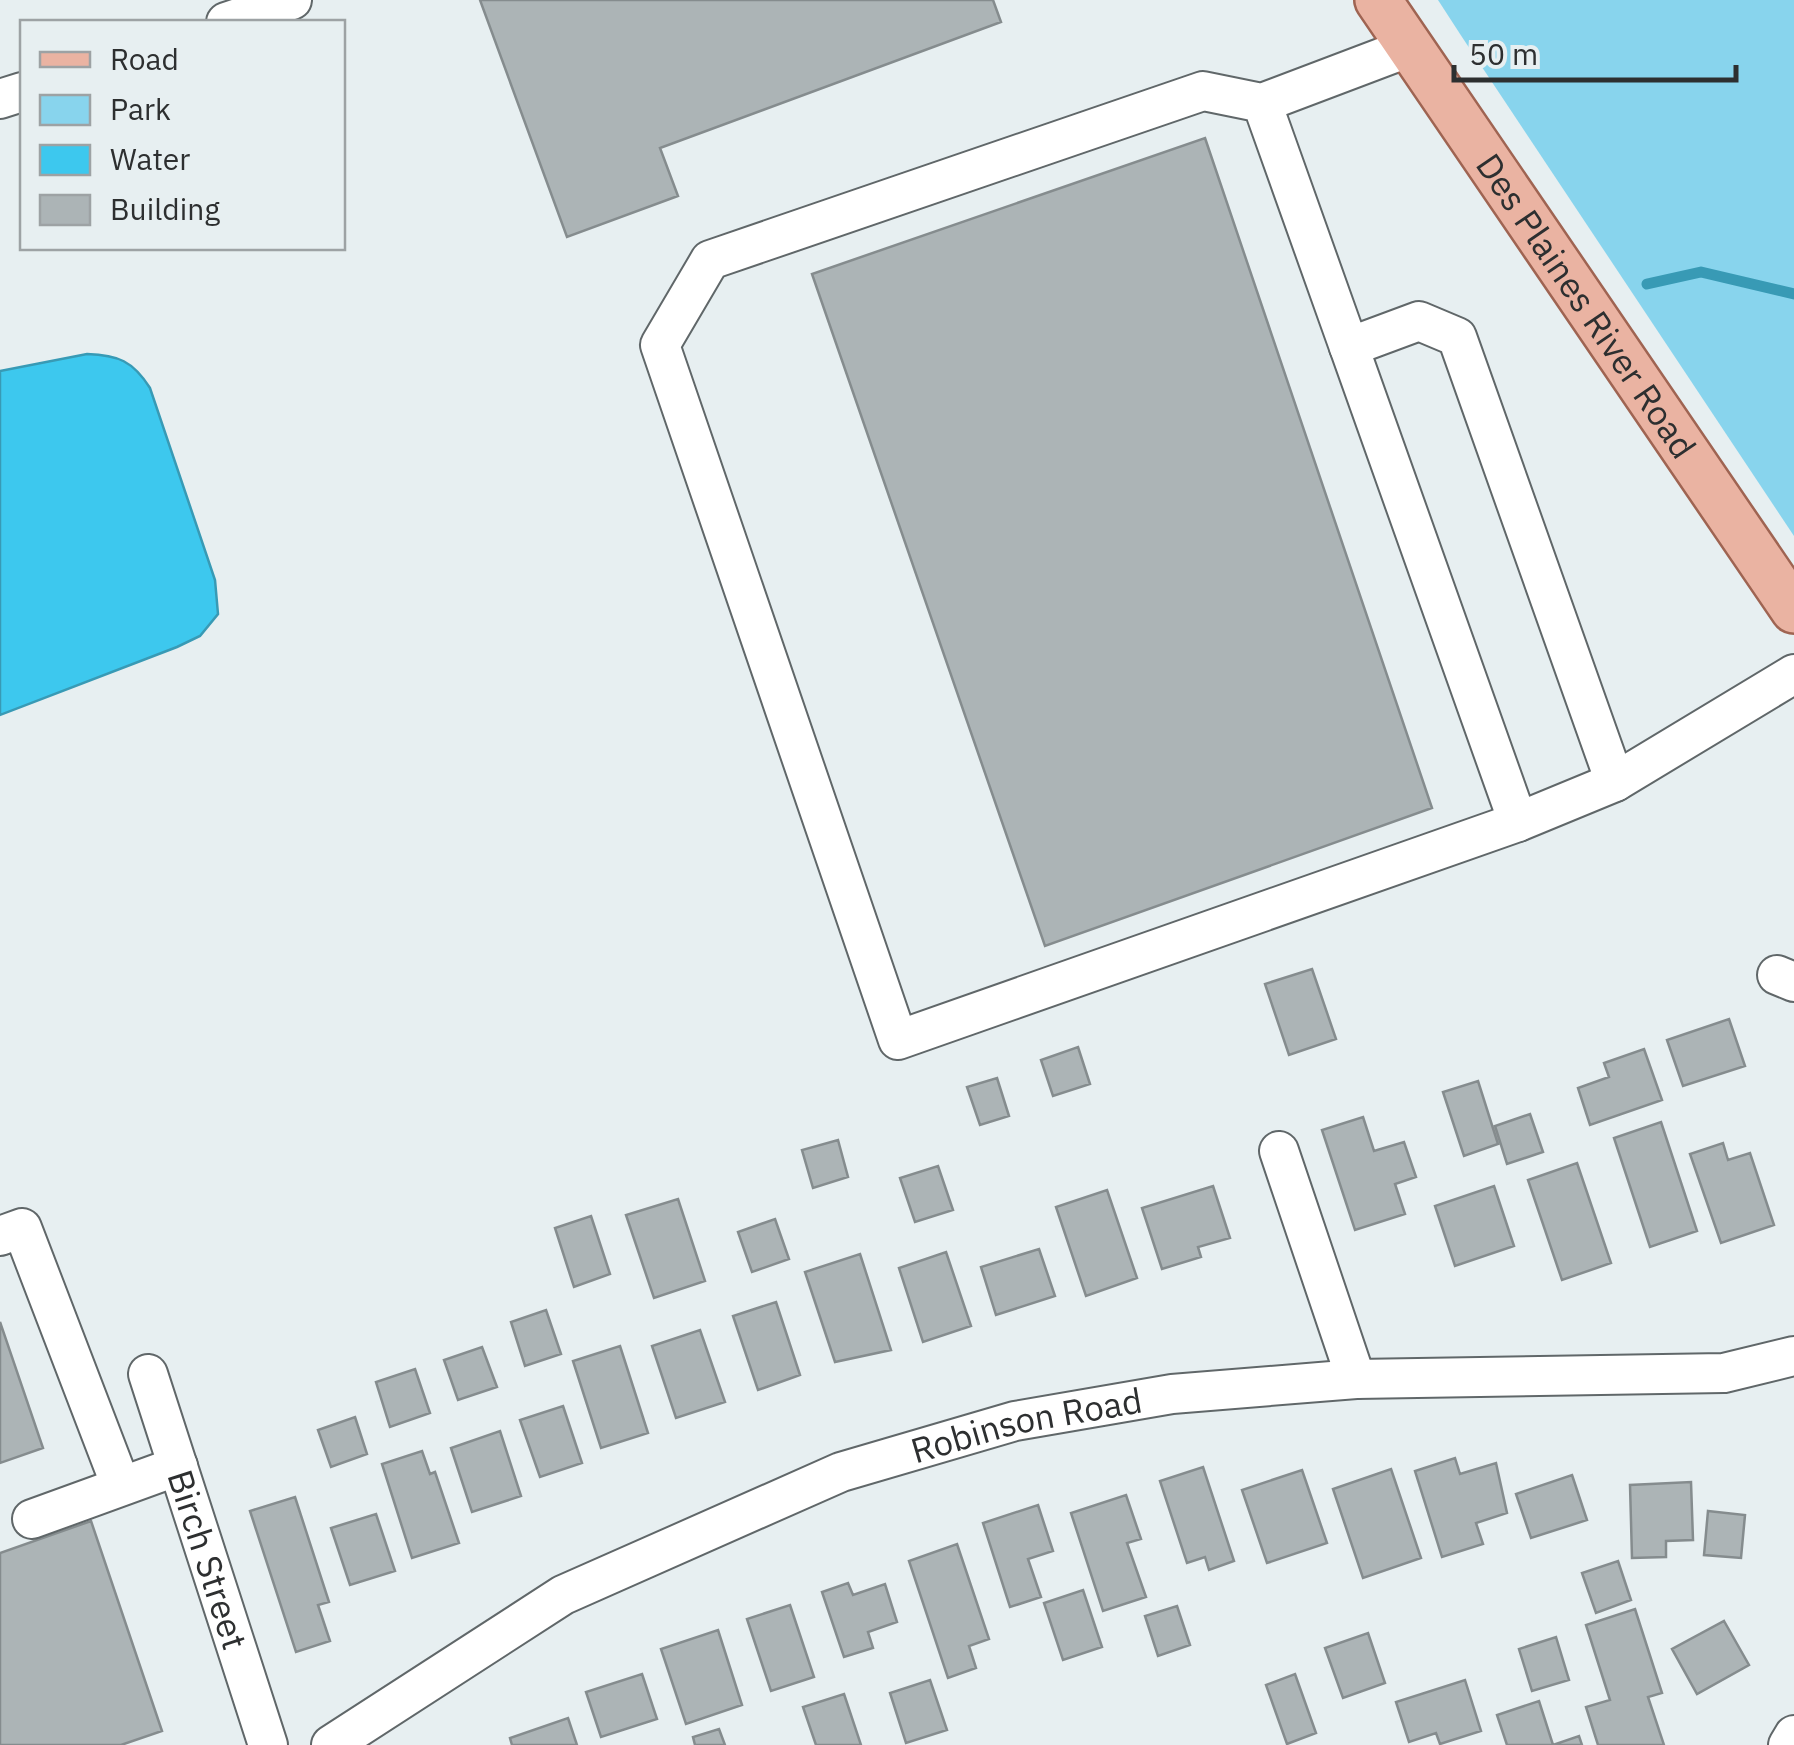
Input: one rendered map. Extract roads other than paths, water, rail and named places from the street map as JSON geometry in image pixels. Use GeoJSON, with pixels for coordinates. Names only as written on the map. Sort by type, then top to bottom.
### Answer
{"type":"FeatureCollection","features":[{"type":"Feature","properties":{"kind":"main road","name":"Des Plaines River Road"},"geometry":{"type":"LineString","coordinates":[[1378,0],[1794,610]]}},
{"type":"Feature","properties":{"kind":"street"},"geometry":{"type":"LineString","coordinates":[[232,20],[292,0]]}},
{"type":"Feature","properties":{"kind":"street"},"geometry":{"type":"LineString","coordinates":[[1410,47],[1262,103],[1204,91],[710,260],[660,344],[898,1040],[1518,822],[1615,782],[1794,674]]}},
{"type":"Feature","properties":{"kind":"street"},"geometry":{"type":"LineString","coordinates":[[1262,103],[1518,822]]}},
{"type":"Feature","properties":{"kind":"street"},"geometry":{"type":"LineString","coordinates":[[1349,347],[1419,321],[1456,337],[1615,782]]}},
{"type":"Feature","properties":{"kind":"street"},"geometry":{"type":"LineString","coordinates":[[1278,1151],[1356,1378]]}},
{"type":"Feature","properties":{"kind":"street"},"geometry":{"type":"LineString","coordinates":[[0,1236],[22,1228],[121,1486]]}},
{"type":"Feature","properties":{"kind":"street","name":"Robinson Road"},"geometry":{"type":"LineString","coordinates":[[331,1745],[562,1595],[841,1472],[1015,1421],[1172,1394],[1356,1378],[1724,1374],[1794,1356]]}},
{"type":"Feature","properties":{"kind":"street","name":"Birch Street"},"geometry":{"type":"LineString","coordinates":[[148,1374],[268,1745]]}},
{"type":"Feature","properties":{"kind":"street"},"geometry":{"type":"LineString","coordinates":[[32,1519],[178,1466]]}},
{"type":"Feature","properties":{"kind":"street"},"geometry":{"type":"LineString","coordinates":[[1788,1745],[1794,1735]]}},
{"type":"Feature","properties":{"kind":"water"},"geometry":{"type":"Polygon","coordinates":[[[87,354],[124,361],[150,388],[215,580],[218,614],[200,636],[177,647],[0,715],[0,371],[87,354]]]}},
{"type":"Feature","properties":{"kind":"waterway"},"geometry":{"type":"LineString","coordinates":[[1647,284],[1701,272],[1794,294]]}}]}
